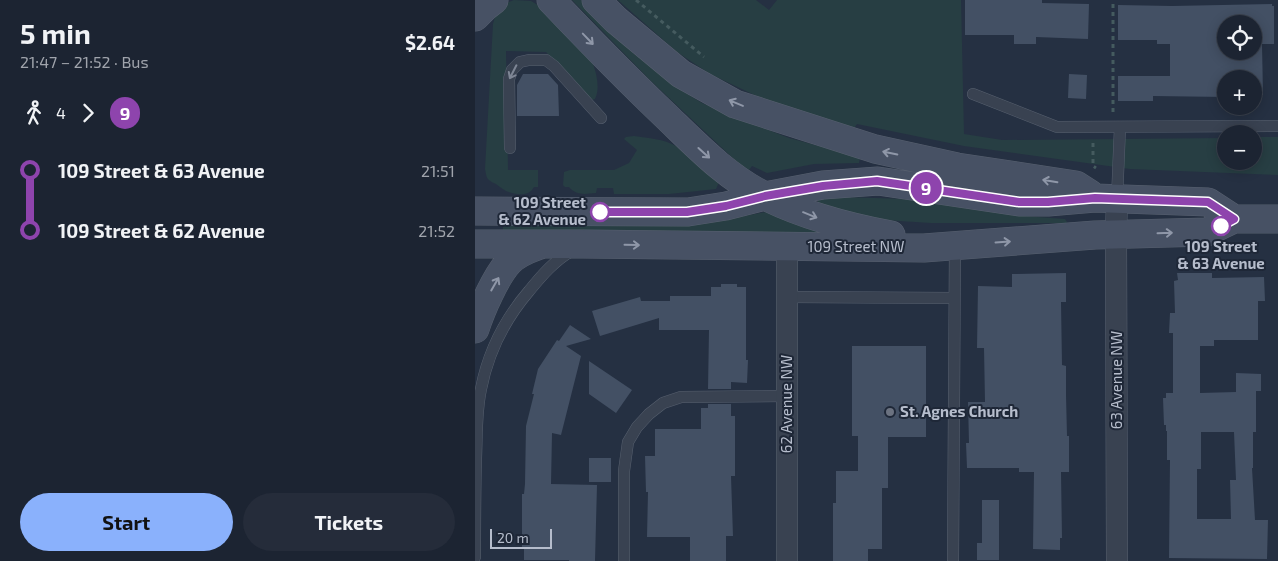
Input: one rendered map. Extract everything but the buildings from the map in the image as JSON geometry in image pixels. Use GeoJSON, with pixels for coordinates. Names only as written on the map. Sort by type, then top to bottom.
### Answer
{"type":"FeatureCollection","features":[{"type":"Feature","properties":{"kind":"main road"},"geometry":{"type":"LineString","coordinates":[[475,17],[485,6],[494,0]]}},
{"type":"Feature","properties":{"kind":"main road"},"geometry":{"type":"LineString","coordinates":[[596,0],[616,20],[681,74],[735,104],[875,150],[957,167],[1075,185],[1106,198]]}},
{"type":"Feature","properties":{"kind":"main road"},"geometry":{"type":"LineString","coordinates":[[550,1],[705,154],[739,181],[765,196],[824,220],[865,230],[955,246]]}},
{"type":"Feature","properties":{"kind":"main road"},"geometry":{"type":"LineString","coordinates":[[475,212],[687,212],[823,186],[877,181],[1019,202],[1106,198],[1208,202],[1234,219]]}},
{"type":"Feature","properties":{"kind":"main road","name":"109 Street NW"},"geometry":{"type":"LineString","coordinates":[[475,244],[923,248],[1116,234],[1207,232],[1234,219],[1278,219]]}},
{"type":"Feature","properties":{"kind":"main road"},"geometry":{"type":"LineString","coordinates":[[475,329],[487,298],[508,262],[522,252],[540,244]]}},
{"type":"Feature","properties":{"kind":"street","name":"63 Avenue NW"},"geometry":{"type":"LineString","coordinates":[[1106,198],[1116,234],[1117,561]]}},
{"type":"Feature","properties":{"kind":"street","name":"62 Avenue NW"},"geometry":{"type":"LineString","coordinates":[[787,247],[787,561]]}},
{"type":"Feature","properties":{"kind":"lane"},"geometry":{"type":"LineString","coordinates":[[511,148],[509,79],[512,70],[519,62],[546,60],[554,66],[601,118]]}},
{"type":"Feature","properties":{"kind":"lane"},"geometry":{"type":"LineString","coordinates":[[973,94],[1057,127],[1278,126]]}},
{"type":"Feature","properties":{"kind":"lane"},"geometry":{"type":"LineString","coordinates":[[1106,198],[1116,127]]}},
{"type":"Feature","properties":{"kind":"lane"},"geometry":{"type":"LineString","coordinates":[[475,557],[477,432],[481,390],[487,368],[501,332],[525,296],[555,262],[583,244]]}},
{"type":"Feature","properties":{"kind":"lane"},"geometry":{"type":"LineString","coordinates":[[953,561],[955,246]]}},
{"type":"Feature","properties":{"kind":"lane"},"geometry":{"type":"LineString","coordinates":[[787,297],[954,298]]}},
{"type":"Feature","properties":{"kind":"lane"},"geometry":{"type":"LineString","coordinates":[[623,561],[624,471],[628,442],[637,426],[663,403],[681,397],[787,396]]}},
{"type":"Feature","properties":{"kind":"path"},"geometry":{"type":"LineString","coordinates":[[636,0],[706,59]]}},
{"type":"Feature","properties":{"kind":"path"},"geometry":{"type":"LineString","coordinates":[[1113,0],[1116,127]]}},
{"type":"Feature","properties":{"kind":"path"},"geometry":{"type":"LineString","coordinates":[[1093,127],[1093,166],[1097,169]]}},
{"type":"Feature","properties":{"kind":"green space"},"geometry":{"type":"Polygon","coordinates":[[[514,0],[531,1],[541,7],[593,64],[598,86],[595,99],[591,100],[546,52],[506,51],[508,170],[538,170],[538,187],[534,187],[525,194],[506,191],[487,178],[485,169],[493,24],[500,9],[505,4],[514,0]]]}},
{"type":"Feature","properties":{"kind":"green space"},"geometry":{"type":"Polygon","coordinates":[[[572,0],[581,0],[633,53],[684,92],[702,103],[789,138],[860,157],[859,163],[814,164],[767,173],[752,166],[749,170],[738,163],[650,80],[572,0]]]}},
{"type":"Feature","properties":{"kind":"green space"},"geometry":{"type":"Polygon","coordinates":[[[618,0],[756,0],[769,10],[777,0],[961,0],[964,134],[1002,140],[1217,138],[1217,170],[1262,170],[1262,137],[1278,137],[1278,175],[1130,169],[964,146],[857,124],[854,128],[778,106],[710,74],[677,52],[618,0]]]}},
{"type":"Feature","properties":{"kind":"green space"},"geometry":{"type":"Polygon","coordinates":[[[634,136],[661,140],[682,149],[720,180],[716,189],[669,194],[614,194],[613,188],[597,188],[596,193],[585,194],[575,192],[563,185],[564,172],[570,170],[614,170],[629,163],[637,150],[624,139],[634,136]]]}},
{"type":"Feature","properties":{"kind":"green space"},"geometry":{"type":"Polygon","coordinates":[[[841,197],[908,199],[1024,216],[1065,219],[1067,222],[931,223],[884,220],[818,203],[818,199],[841,197]]]}},
{"type":"Feature","properties":{"kind":"green space"},"geometry":{"type":"Polygon","coordinates":[[[773,212],[846,236],[520,234],[503,230],[503,225],[712,222],[773,212]]]}},
{"type":"Feature","properties":{"kind":"bus line","name":"9"},"geometry":{"type":"LineString","coordinates":[[600,212],[687,212],[823,186],[877,181],[1019,202],[1048,202],[1095,198],[1208,202],[1234,219],[1221,226]]}},
{"type":"Feature","properties":{"kind":"place","name":"109 Street & 62 Avenue"},"geometry":{"type":"Point","coordinates":[600,212]}},
{"type":"Feature","properties":{"kind":"place","name":"109 Street & 63 Avenue"},"geometry":{"type":"Point","coordinates":[1221,226]}},
{"type":"Feature","properties":{"kind":"place","name":"St. Agnes Church"},"geometry":{"type":"Point","coordinates":[890,412]}}]}
